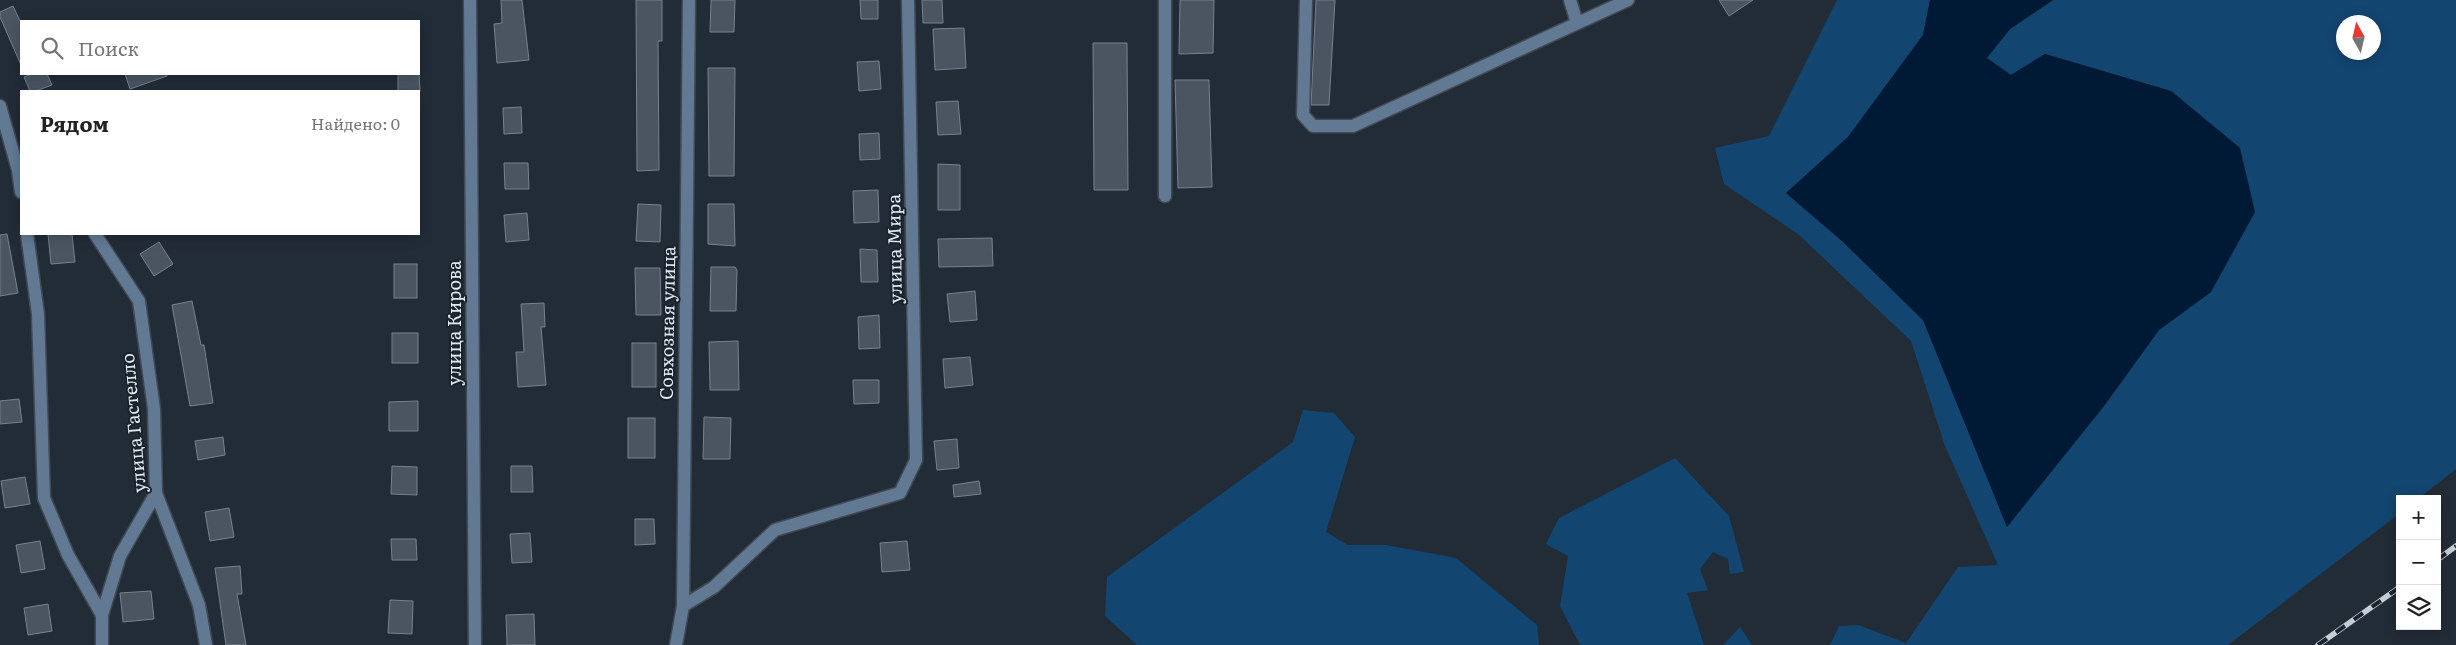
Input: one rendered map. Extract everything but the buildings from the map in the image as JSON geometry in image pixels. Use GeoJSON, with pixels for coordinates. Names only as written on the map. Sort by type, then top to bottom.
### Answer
{"type":"FeatureCollection","features":[{"type":"Feature","properties":{"kind":"street","name":"улица Кирова"},"geometry":{"type":"LineString","coordinates":[[470,0],[475,645]]}},
{"type":"Feature","properties":{"kind":"street","name":"Совхозная улица"},"geometry":{"type":"LineString","coordinates":[[676,645],[682,606],[689,0]]}},
{"type":"Feature","properties":{"kind":"street","name":"улица Мира"},"geometry":{"type":"LineString","coordinates":[[682,606],[714,587],[775,530],[900,493],[916,460],[908,0]]}},
{"type":"Feature","properties":{"kind":"street"},"geometry":{"type":"LineString","coordinates":[[1165,0],[1165,196]]}},
{"type":"Feature","properties":{"kind":"street"},"geometry":{"type":"LineString","coordinates":[[1306,0],[1303,115],[1313,126],[1353,126],[1628,0]]}},
{"type":"Feature","properties":{"kind":"street"},"geometry":{"type":"LineString","coordinates":[[1570,0],[1577,23]]}},
{"type":"Feature","properties":{"kind":"street"},"geometry":{"type":"LineString","coordinates":[[0,106],[20,171]]}},
{"type":"Feature","properties":{"kind":"street"},"geometry":{"type":"LineString","coordinates":[[27,235],[38,314],[44,498],[68,555],[102,615]]}},
{"type":"Feature","properties":{"kind":"street","name":"улица Гастелло"},"geometry":{"type":"LineString","coordinates":[[96,235],[139,302],[154,409],[156,493],[199,604],[206,645]]}},
{"type":"Feature","properties":{"kind":"street"},"geometry":{"type":"LineString","coordinates":[[102,645],[102,615],[120,556],[156,493]]}},
{"type":"Feature","properties":{"kind":"shaded area"},"geometry":{"type":"Polygon","coordinates":[[[1837,0],[1930,0],[1923,35],[1848,137],[1786,193],[1842,241],[1923,320],[2007,527],[2104,406],[2159,330],[2211,292],[2240,148],[2171,91],[2045,54],[2011,75],[1986,58],[2010,29],[2053,0],[2456,0],[2456,469],[2423,495],[2396,495],[2396,516],[2228,645],[1830,645],[1839,626],[1858,625],[1906,643],[1958,567],[1998,565],[1945,446],[1911,341],[1798,234],[1724,184],[1715,148],[1769,136],[1837,0]]]}},
{"type":"Feature","properties":{"kind":"shaded area"},"geometry":{"type":"Polygon","coordinates":[[[1930,0],[2053,0],[2010,29],[1987,58],[2011,75],[2045,54],[2171,91],[2240,148],[2255,212],[2211,292],[2159,330],[2104,406],[2007,527],[1923,320],[1842,241],[1786,193],[1848,137],[1923,35],[1930,0]]]}},
{"type":"Feature","properties":{"kind":"shaded area"},"geometry":{"type":"Polygon","coordinates":[[[1303,410],[1334,413],[1355,437],[1326,532],[1348,545],[1386,545],[1456,558],[1537,625],[1539,645],[1137,645],[1105,616],[1107,577],[1293,442],[1303,410]]]}},
{"type":"Feature","properties":{"kind":"shaded area"},"geometry":{"type":"Polygon","coordinates":[[[1675,458],[1729,516],[1744,572],[1730,574],[1728,559],[1713,552],[1700,569],[1708,590],[1687,593],[1704,645],[1580,645],[1560,606],[1568,556],[1546,544],[1559,518],[1675,458]]]}},
{"type":"Feature","properties":{"kind":"shaded area"},"geometry":{"type":"Polygon","coordinates":[[[1740,627],[1752,645],[1723,645],[1740,627]]]}},
{"type":"Feature","properties":{"kind":"railway"},"geometry":{"type":"LineString","coordinates":[[2441,557],[2456,546]]}},
{"type":"Feature","properties":{"kind":"railway"},"geometry":{"type":"LineString","coordinates":[[2318,645],[2396,590]]}}]}
